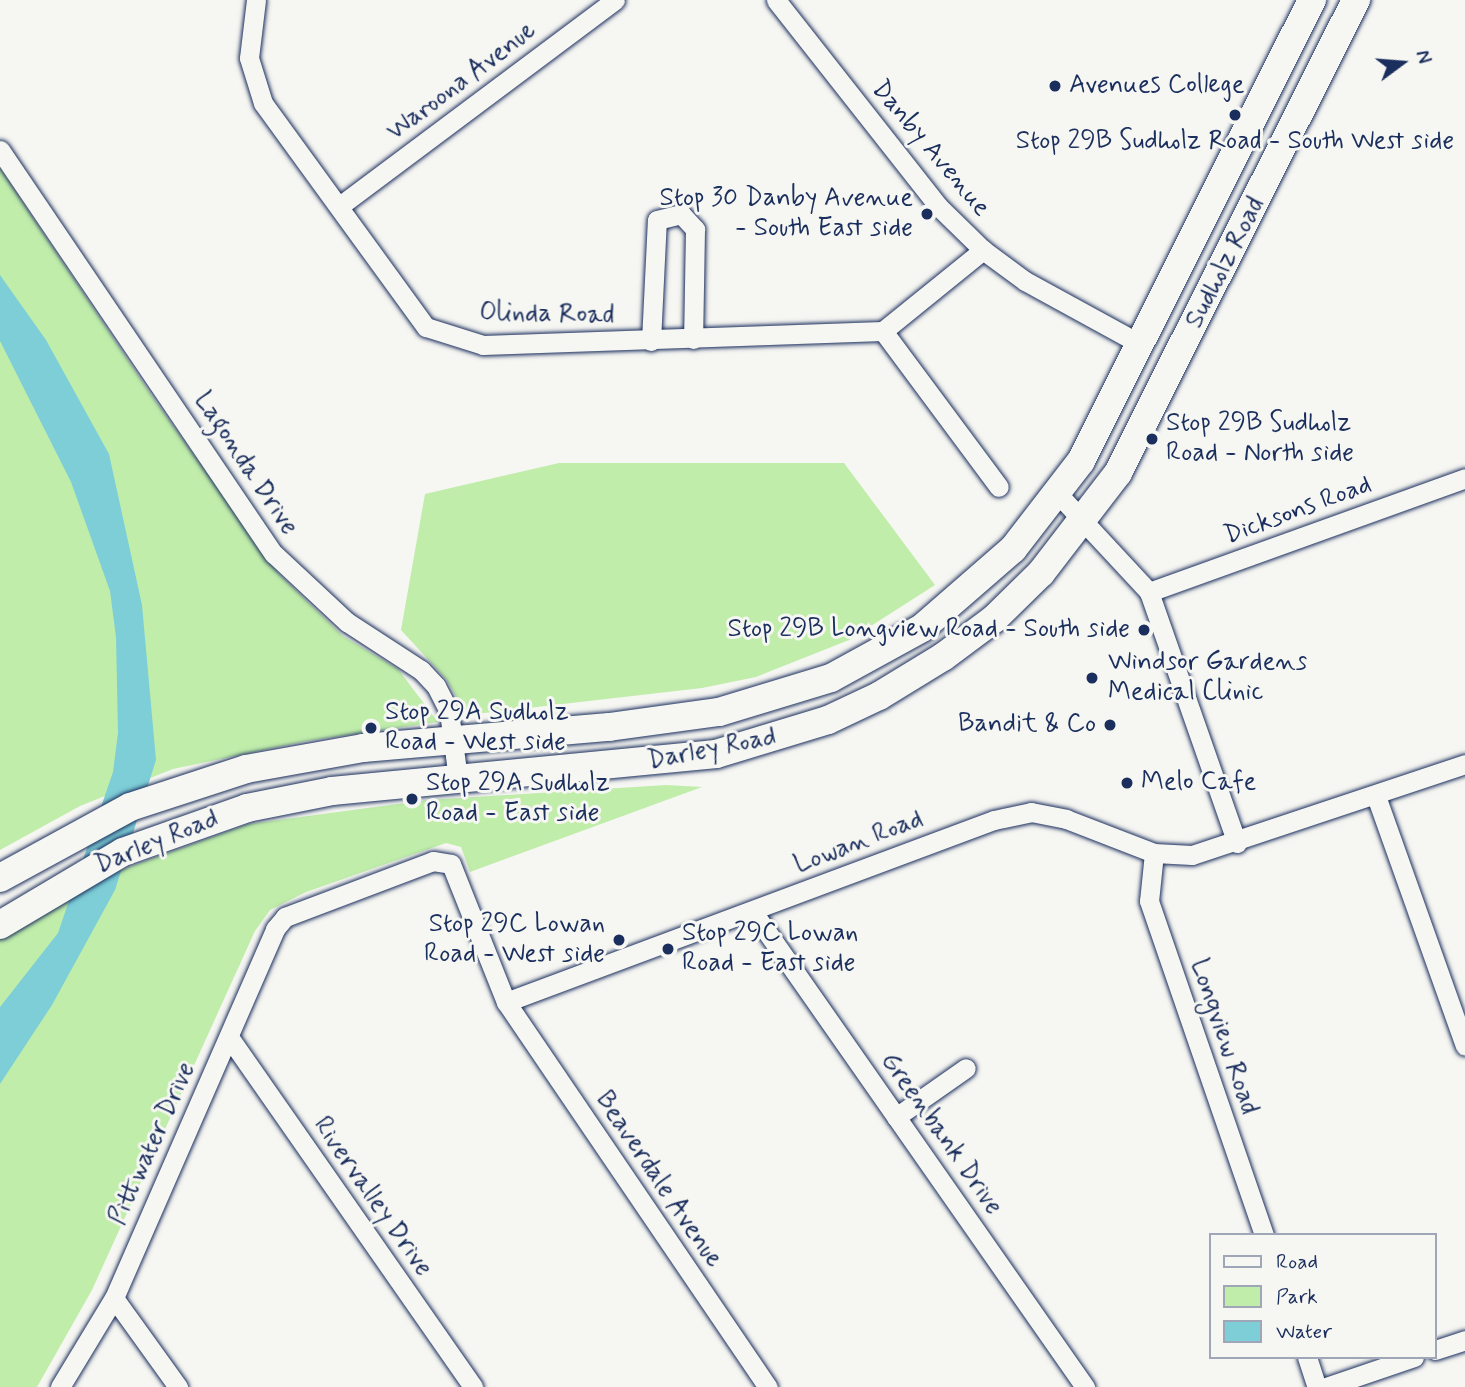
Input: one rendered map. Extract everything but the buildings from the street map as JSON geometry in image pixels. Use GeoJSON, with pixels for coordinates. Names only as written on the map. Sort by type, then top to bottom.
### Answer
{"type":"FeatureCollection","features":[{"type":"Feature","properties":{"kind":"main road","name":"Sudholz Road"},"geometry":{"type":"LineString","coordinates":[[1058,494],[1097,432],[1142,345],[1312,0]]}},
{"type":"Feature","properties":{"kind":"main road","name":"Sudholz Road"},"geometry":{"type":"LineString","coordinates":[[1086,520],[1130,453],[1356,0]]}},
{"type":"Feature","properties":{"kind":"main road"},"geometry":{"type":"LineString","coordinates":[[1142,345],[1172,370]]}},
{"type":"Feature","properties":{"kind":"main road","name":"Darley Road"},"geometry":{"type":"LineString","coordinates":[[0,878],[24,862],[130,807],[182,789],[296,758],[689,717],[761,702],[831,678],[896,644],[946,611],[1013,549],[1058,494]]}},
{"type":"Feature","properties":{"kind":"main road","name":"Darley Road"},"geometry":{"type":"LineString","coordinates":[[8,919],[104,861],[177,830],[310,794],[716,754],[828,720],[915,676],[969,639],[1041,573],[1086,520]]}},
{"type":"Feature","properties":{"kind":"street","name":"Olinda Road"},"geometry":{"type":"LineString","coordinates":[[256,0],[250,58],[262,103],[341,205],[426,327],[483,345],[883,331]]}},
{"type":"Feature","properties":{"kind":"street","name":"Waroona Avenue"},"geometry":{"type":"LineString","coordinates":[[341,205],[615,0]]}},
{"type":"Feature","properties":{"kind":"street","name":"Danby Avenue"},"geometry":{"type":"LineString","coordinates":[[776,0],[938,206],[983,250],[1025,281],[1142,345]]}},
{"type":"Feature","properties":{"kind":"street","name":"Lagonda Drive"},"geometry":{"type":"LineString","coordinates":[[0,150],[274,554],[347,622],[421,670],[444,698],[458,779]]}},
{"type":"Feature","properties":{"kind":"street"},"geometry":{"type":"LineString","coordinates":[[651,341],[657,220],[681,214],[695,229],[693,339]]}},
{"type":"Feature","properties":{"kind":"street"},"geometry":{"type":"LineString","coordinates":[[983,250],[883,331],[999,487]]}},
{"type":"Feature","properties":{"kind":"street","name":"Dicksons Road"},"geometry":{"type":"LineString","coordinates":[[1149,592],[1465,478]]}},
{"type":"Feature","properties":{"kind":"street"},"geometry":{"type":"LineString","coordinates":[[1058,494],[1086,520],[1149,592],[1237,843]]}},
{"type":"Feature","properties":{"kind":"street","name":"Lowan Road"},"geometry":{"type":"LineString","coordinates":[[506,1002],[994,820],[1031,812],[1066,819],[1154,853],[1192,855],[1237,843],[1465,764]]}},
{"type":"Feature","properties":{"kind":"street"},"geometry":{"type":"LineString","coordinates":[[1376,796],[1465,1046]]}},
{"type":"Feature","properties":{"kind":"street","name":"Longview Road"},"geometry":{"type":"LineString","coordinates":[[1154,853],[1149,901],[1263,1233]]}},
{"type":"Feature","properties":{"kind":"street","name":"Beaverdale Avenue"},"geometry":{"type":"LineString","coordinates":[[285,918],[433,861],[451,864],[506,1002],[768,1387]]}},
{"type":"Feature","properties":{"kind":"street","name":"Greenbank Drive"},"geometry":{"type":"LineString","coordinates":[[753,912],[1085,1387]]}},
{"type":"Feature","properties":{"kind":"street","name":"Pittwater Drive"},"geometry":{"type":"LineString","coordinates":[[60,1387],[114,1298],[275,929],[285,918]]}},
{"type":"Feature","properties":{"kind":"street","name":"Rivervalley Drive"},"geometry":{"type":"LineString","coordinates":[[229,1037],[473,1387]]}},
{"type":"Feature","properties":{"kind":"street"},"geometry":{"type":"LineString","coordinates":[[897,1117],[966,1068]]}},
{"type":"Feature","properties":{"kind":"street"},"geometry":{"type":"LineString","coordinates":[[114,1298],[178,1387]]}},
{"type":"Feature","properties":{"kind":"street"},"geometry":{"type":"LineString","coordinates":[[1437,1349],[1465,1340]]}},
{"type":"Feature","properties":{"kind":"street"},"geometry":{"type":"LineString","coordinates":[[1308,1359],[1317,1387]]}},
{"type":"Feature","properties":{"kind":"street"},"geometry":{"type":"LineString","coordinates":[[1326,1387],[1408,1359]]}},
{"type":"Feature","properties":{"kind":"green space"},"geometry":{"type":"Polygon","coordinates":[[[0,168],[152,396],[279,574],[343,636],[398,669],[438,722],[307,741],[173,769],[80,806],[0,850],[0,168]]]}},
{"type":"Feature","properties":{"kind":"green space"},"geometry":{"type":"Polygon","coordinates":[[[559,463],[844,463],[935,585],[849,640],[756,677],[702,688],[467,715],[446,679],[401,630],[425,494],[559,463]]]}},
{"type":"Feature","properties":{"kind":"green space"},"geometry":{"type":"Polygon","coordinates":[[[666,785],[702,787],[470,872],[461,847],[446,843],[306,892],[270,910],[255,931],[92,1290],[37,1387],[0,1387],[0,939],[112,873],[248,824],[427,800],[666,785]]]}},
{"type":"Feature","properties":{"kind":"water"},"geometry":{"type":"Polygon","coordinates":[[[0,275],[46,340],[109,454],[142,605],[156,760],[115,890],[52,1005],[0,1084],[0,1007],[58,933],[113,772],[118,733],[116,637],[110,591],[71,482],[0,341],[0,275]]]}},
{"type":"Feature","properties":{"kind":"place","name":"Avenues College"},"geometry":{"type":"Point","coordinates":[1055,86]}},
{"type":"Feature","properties":{"kind":"place","name":"Stop 29B Sudholz Road - South West side"},"geometry":{"type":"Point","coordinates":[1235,115]}},
{"type":"Feature","properties":{"kind":"place","name":"Stop 30 Danby Avenue - South East side"},"geometry":{"type":"Point","coordinates":[927,214]}},
{"type":"Feature","properties":{"kind":"place","name":"Stop 29B Sudholz Road - North side"},"geometry":{"type":"Point","coordinates":[1152,439]}},
{"type":"Feature","properties":{"kind":"place","name":"Stop 29B Longview Road - South side"},"geometry":{"type":"Point","coordinates":[1144,630]}},
{"type":"Feature","properties":{"kind":"place","name":"Windsor Gardens Medical Clinic"},"geometry":{"type":"Point","coordinates":[1092,678]}},
{"type":"Feature","properties":{"kind":"place","name":"Bandit & Co"},"geometry":{"type":"Point","coordinates":[1110,725]}},
{"type":"Feature","properties":{"kind":"place","name":"Stop 29A Sudholz Road - West side"},"geometry":{"type":"Point","coordinates":[371,728]}},
{"type":"Feature","properties":{"kind":"place","name":"Melo Cafe"},"geometry":{"type":"Point","coordinates":[1127,783]}},
{"type":"Feature","properties":{"kind":"place","name":"Stop 29A Sudholz Road - East side"},"geometry":{"type":"Point","coordinates":[412,799]}},
{"type":"Feature","properties":{"kind":"place","name":"Stop 29C Lowan Road - West side"},"geometry":{"type":"Point","coordinates":[619,940]}},
{"type":"Feature","properties":{"kind":"place","name":"Stop 29C Lowan Road - East side"},"geometry":{"type":"Point","coordinates":[668,949]}}]}
